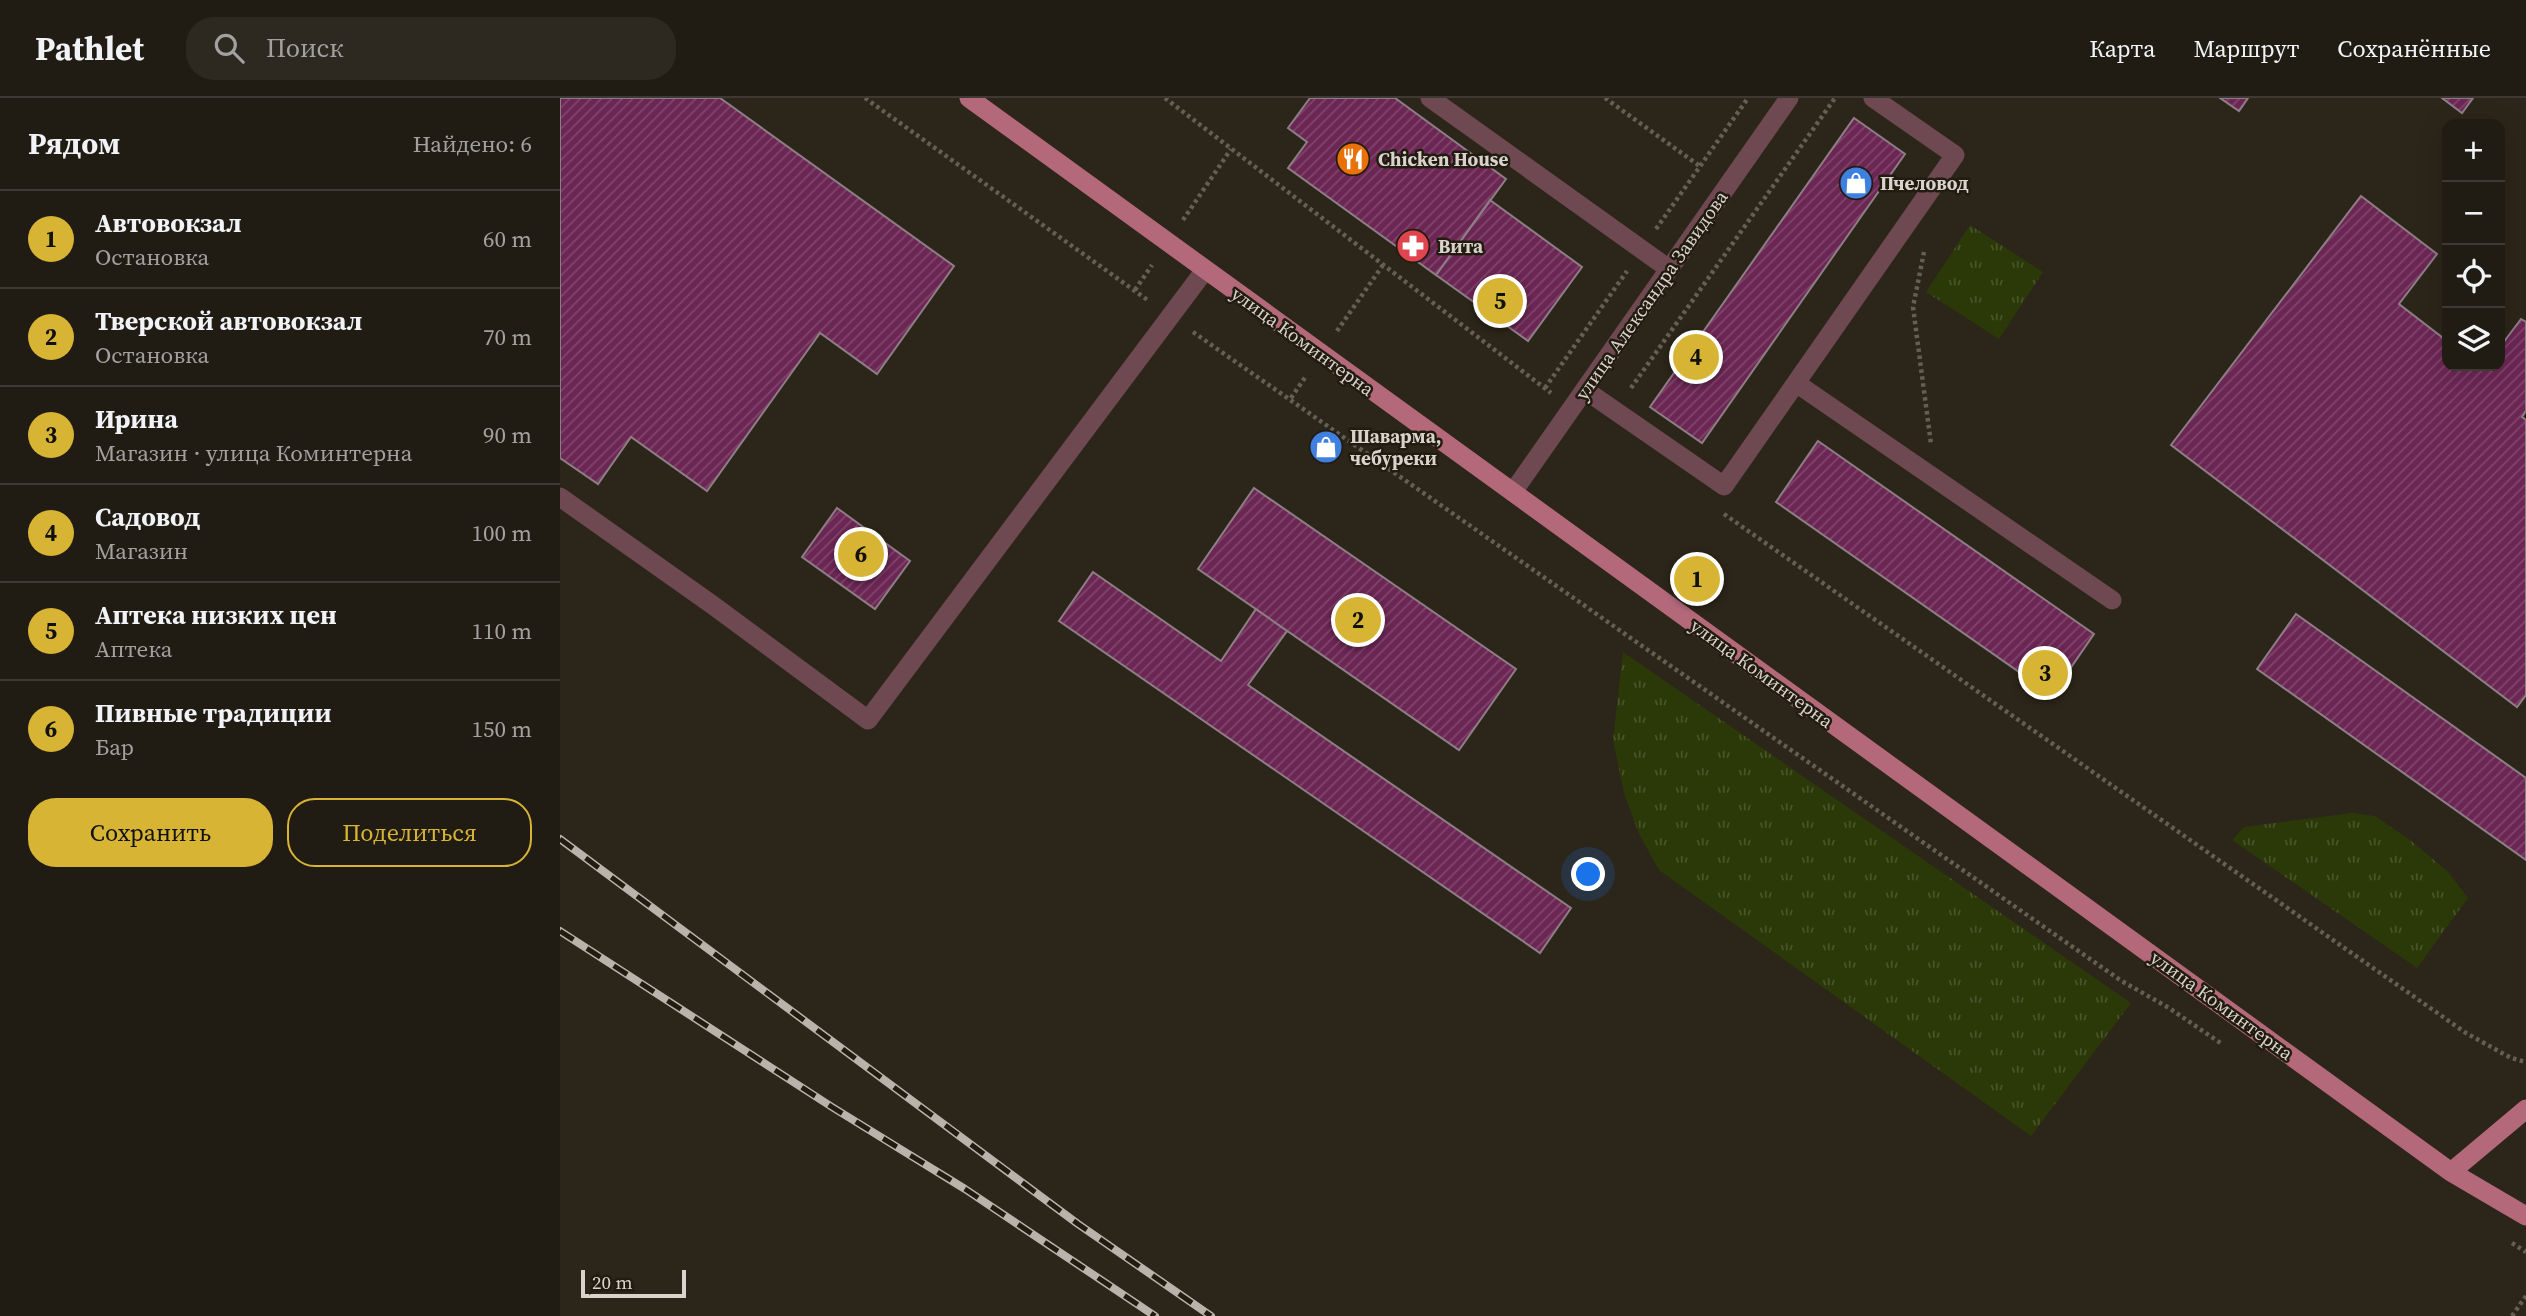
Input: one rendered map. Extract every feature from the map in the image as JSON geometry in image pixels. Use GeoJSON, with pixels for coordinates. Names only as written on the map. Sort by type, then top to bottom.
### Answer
{"type":"FeatureCollection","features":[{"type":"Feature","properties":{"kind":"main road","name":"улица Коминтерна"},"geometry":{"type":"LineString","coordinates":[[969,98],[2451,1172],[2526,1216]]}},
{"type":"Feature","properties":{"kind":"main road"},"geometry":{"type":"LineString","coordinates":[[2451,1172],[2526,1109]]}},
{"type":"Feature","properties":{"kind":"street"},"geometry":{"type":"LineString","coordinates":[[1430,98],[1669,269]]}},
{"type":"Feature","properties":{"kind":"street","name":"улица Александра Завидова"},"geometry":{"type":"LineString","coordinates":[[1513,492],[1789,98]]}},
{"type":"Feature","properties":{"kind":"street"},"geometry":{"type":"LineString","coordinates":[[1585,390],[1724,486],[1955,155],[1873,98]]}},
{"type":"Feature","properties":{"kind":"street"},"geometry":{"type":"LineString","coordinates":[[560,497],[715,606],[868,720],[1205,270]]}},
{"type":"Feature","properties":{"kind":"street"},"geometry":{"type":"LineString","coordinates":[[1796,383],[2112,600]]}},
{"type":"Feature","properties":{"kind":"path"},"geometry":{"type":"LineString","coordinates":[[1165,98],[1572,408]]}},
{"type":"Feature","properties":{"kind":"path"},"geometry":{"type":"LineString","coordinates":[[1605,98],[1728,186]]}},
{"type":"Feature","properties":{"kind":"path"},"geometry":{"type":"LineString","coordinates":[[1616,411],[1835,98]]}},
{"type":"Feature","properties":{"kind":"path"},"geometry":{"type":"LineString","coordinates":[[1925,243],[1913,307],[1936,479]]}},
{"type":"Feature","properties":{"kind":"path"},"geometry":{"type":"LineString","coordinates":[[1716,509],[2466,1033],[2511,1058],[2526,1062]]}},
{"type":"Feature","properties":{"kind":"path"},"geometry":{"type":"LineString","coordinates":[[1512,556],[2120,980],[2169,1008],[2225,1046]]}},
{"type":"Feature","properties":{"kind":"path"},"geometry":{"type":"LineString","coordinates":[[2503,1237],[2526,1252]]}},
{"type":"Feature","properties":{"kind":"path"},"geometry":{"type":"LineString","coordinates":[[2512,1316],[2526,1296]]}},
{"type":"Feature","properties":{"kind":"green space"},"geometry":{"type":"Polygon","coordinates":[[[1970,225],[2043,272],[1999,339],[1926,292],[1970,225]]]}},
{"type":"Feature","properties":{"kind":"green space"},"geometry":{"type":"Polygon","coordinates":[[[1623,652],[2131,1003],[2031,1136],[1659,870],[1639,834],[1624,793],[1613,740],[1623,652]]]}},
{"type":"Feature","properties":{"kind":"green space"},"geometry":{"type":"Polygon","coordinates":[[[2352,813],[2375,816],[2410,840],[2448,872],[2468,898],[2417,968],[2232,840],[2244,827],[2352,813]]]}},
{"type":"Feature","properties":{"kind":"building"},"geometry":{"type":"Polygon","coordinates":[[[560,98],[720,98],[954,266],[877,374],[820,333],[707,491],[631,437],[598,484],[560,458],[560,98]]]}},
{"type":"Feature","properties":{"kind":"building"},"geometry":{"type":"Polygon","coordinates":[[[1310,98],[1395,98],[1506,179],[1436,275],[1288,168],[1307,142],[1288,128],[1310,98]]]}},
{"type":"Feature","properties":{"kind":"building"},"geometry":{"type":"Polygon","coordinates":[[[2220,98],[2248,98],[2239,111],[2220,98]]]}},
{"type":"Feature","properties":{"kind":"building"},"geometry":{"type":"Polygon","coordinates":[[[2442,98],[2473,98],[2462,113],[2442,98]]]}},
{"type":"Feature","properties":{"kind":"building"},"geometry":{"type":"Polygon","coordinates":[[[1854,118],[1905,154],[1702,443],[1650,407],[1854,118]]]}},
{"type":"Feature","properties":{"kind":"building"},"geometry":{"type":"Polygon","coordinates":[[[2361,196],[2437,254],[2399,304],[2442,337],[2442,371],[2505,371],[2505,340],[2521,319],[2526,322],[2526,411],[2522,417],[2526,420],[2526,695],[2517,707],[2171,445],[2361,196]]]}},
{"type":"Feature","properties":{"kind":"building"},"geometry":{"type":"Polygon","coordinates":[[[1490,200],[1582,267],[1528,341],[1436,275],[1490,200]]]}},
{"type":"Feature","properties":{"kind":"building"},"geometry":{"type":"Polygon","coordinates":[[[1818,441],[2094,634],[2052,695],[1776,502],[1818,441]]]}},
{"type":"Feature","properties":{"kind":"building"},"geometry":{"type":"Polygon","coordinates":[[[1254,488],[1516,669],[1459,750],[1198,569],[1254,488]]]}},
{"type":"Feature","properties":{"kind":"building"},"geometry":{"type":"Polygon","coordinates":[[[837,508],[910,561],[875,609],[802,557],[837,508]]]}},
{"type":"Feature","properties":{"kind":"building"},"geometry":{"type":"Polygon","coordinates":[[[1093,572],[1221,661],[1256,609],[1287,631],[1248,685],[1571,908],[1540,953],[1059,621],[1093,572]]]}},
{"type":"Feature","properties":{"kind":"building"},"geometry":{"type":"Polygon","coordinates":[[[2296,614],[2526,778],[2526,860],[2257,669],[2296,614]]]}},
{"type":"Feature","properties":{"kind":"railway"},"geometry":{"type":"LineString","coordinates":[[560,839],[1078,1224],[1211,1316]]}},
{"type":"Feature","properties":{"kind":"railway"},"geometry":{"type":"LineString","coordinates":[[560,931],[832,1107],[965,1189],[1155,1316]]}},
{"type":"Feature","properties":{"kind":"place","name":"Chicken House"},"geometry":{"type":"Point","coordinates":[1353,159]}},
{"type":"Feature","properties":{"kind":"place","name":"Пчеловод"},"geometry":{"type":"Point","coordinates":[1856,183]}},
{"type":"Feature","properties":{"kind":"place","name":"Вита"},"geometry":{"type":"Point","coordinates":[1413,246]}},
{"type":"Feature","properties":{"kind":"place","name":"Аптека низких цен"},"geometry":{"type":"Point","coordinates":[1500,301]}},
{"type":"Feature","properties":{"kind":"place","name":"Садовод"},"geometry":{"type":"Point","coordinates":[1696,357]}},
{"type":"Feature","properties":{"kind":"place","name":"Шаварма, чебуреки"},"geometry":{"type":"Point","coordinates":[1326,447]}},
{"type":"Feature","properties":{"kind":"place","name":"Пивные традиции"},"geometry":{"type":"Point","coordinates":[861,554]}},
{"type":"Feature","properties":{"kind":"place","name":"Автовокзал"},"geometry":{"type":"Point","coordinates":[1697,579]}},
{"type":"Feature","properties":{"kind":"place","name":"Тверской автовокзал"},"geometry":{"type":"Point","coordinates":[1358,620]}},
{"type":"Feature","properties":{"kind":"place","name":"Ирина"},"geometry":{"type":"Point","coordinates":[2045,673]}}]}
